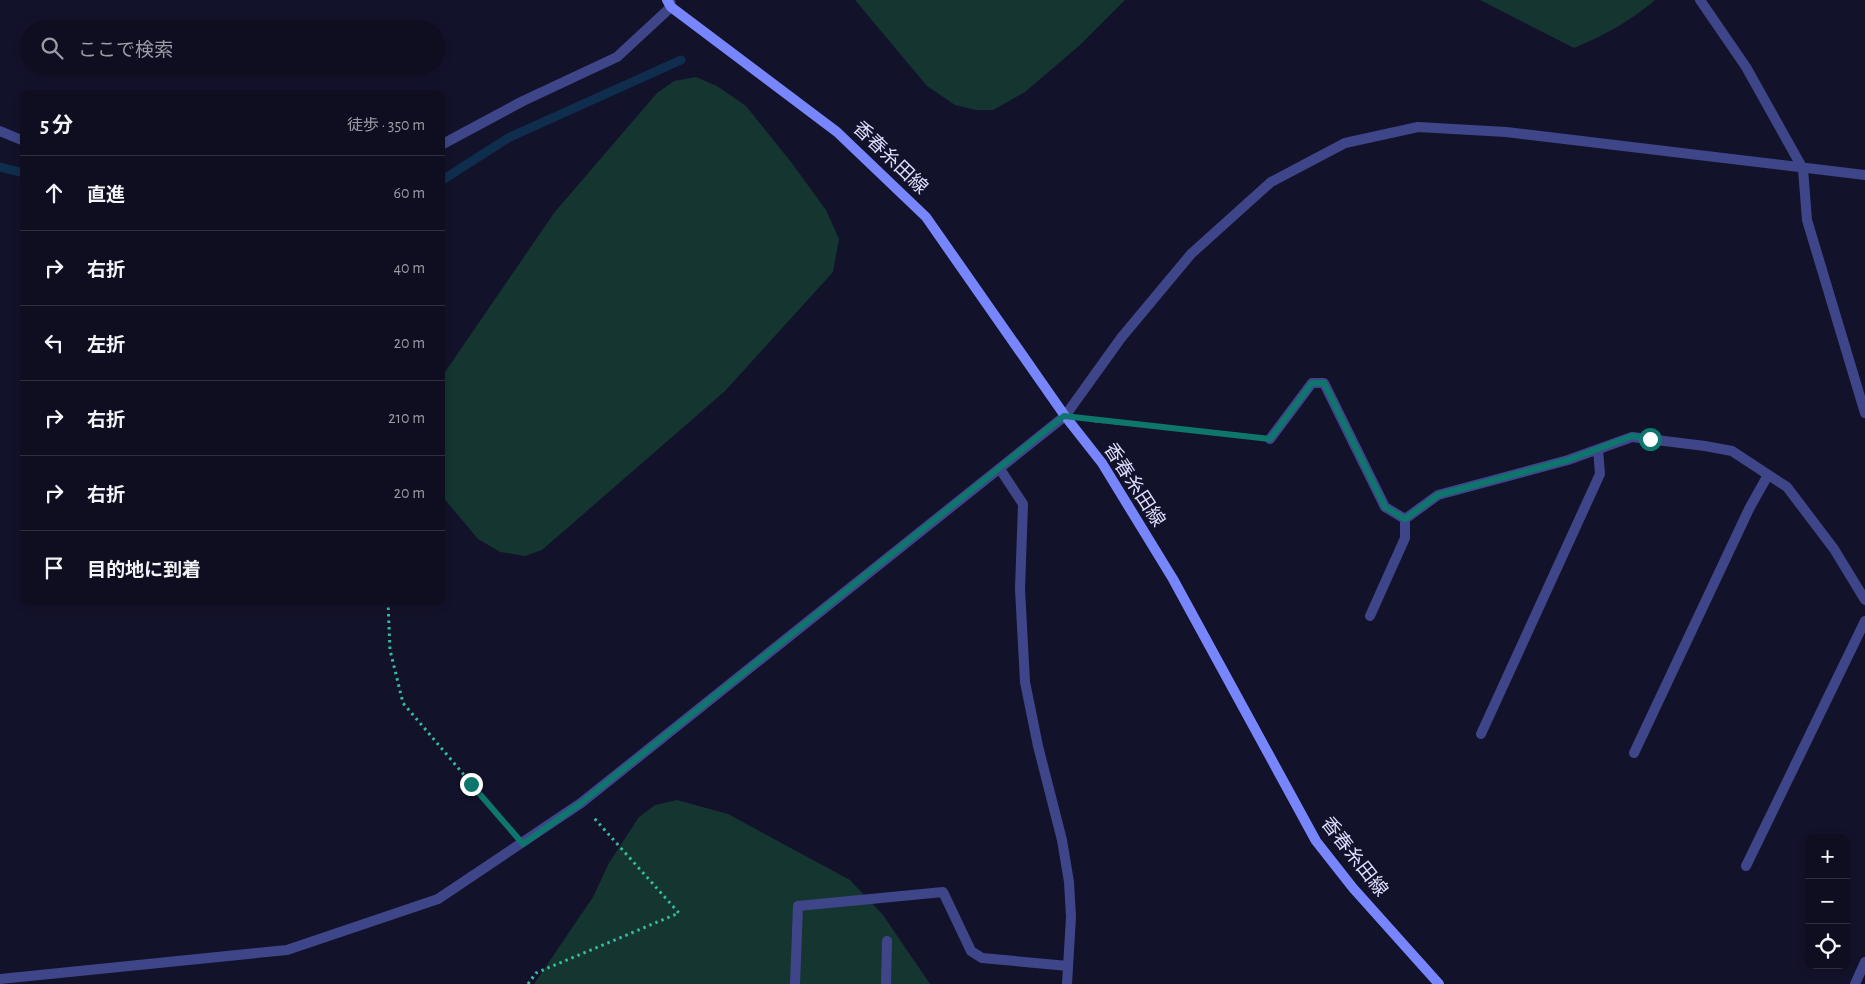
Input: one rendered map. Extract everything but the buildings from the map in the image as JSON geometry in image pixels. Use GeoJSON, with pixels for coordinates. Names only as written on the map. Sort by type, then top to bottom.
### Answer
{"type":"FeatureCollection","features":[{"type":"Feature","properties":{"kind":"main road","name":"香春糸田線"},"geometry":{"type":"LineString","coordinates":[[669,2],[837,132],[926,217],[1064,416],[1102,463],[1173,579],[1316,842],[1352,888],[1439,984]]}},
{"type":"Feature","properties":{"kind":"street"},"geometry":{"type":"LineString","coordinates":[[1700,0],[1746,67],[1803,169],[1807,220],[1865,413]]}},
{"type":"Feature","properties":{"kind":"street"},"geometry":{"type":"LineString","coordinates":[[445,143],[523,101],[617,58],[669,2]]}},
{"type":"Feature","properties":{"kind":"street"},"geometry":{"type":"LineString","coordinates":[[0,979],[287,950],[438,899],[523,844],[581,803],[1064,416],[1120,338],[1191,254],[1271,182],[1345,143],[1418,127],[1506,132],[1865,175]]}},
{"type":"Feature","properties":{"kind":"street"},"geometry":{"type":"LineString","coordinates":[[0,131],[20,139]]}},
{"type":"Feature","properties":{"kind":"street"},"geometry":{"type":"LineString","coordinates":[[1270,439],[1312,383],[1324,383],[1385,507],[1405,519]]}},
{"type":"Feature","properties":{"kind":"street"},"geometry":{"type":"LineString","coordinates":[[1405,519],[1438,495],[1568,460],[1632,436],[1705,446],[1732,451],[1787,487],[1834,549],[1865,600]]}},
{"type":"Feature","properties":{"kind":"street"},"geometry":{"type":"LineString","coordinates":[[1481,734],[1600,474],[1598,449]]}},
{"type":"Feature","properties":{"kind":"street"},"geometry":{"type":"LineString","coordinates":[[1000,469],[1023,504],[1020,588],[1025,682],[1038,746],[1062,840],[1069,882],[1071,917],[1067,984]]}},
{"type":"Feature","properties":{"kind":"street"},"geometry":{"type":"LineString","coordinates":[[1634,753],[1749,509],[1768,475]]}},
{"type":"Feature","properties":{"kind":"street"},"geometry":{"type":"LineString","coordinates":[[1370,616],[1405,538],[1405,519]]}},
{"type":"Feature","properties":{"kind":"street"},"geometry":{"type":"LineString","coordinates":[[1746,866],[1865,621]]}},
{"type":"Feature","properties":{"kind":"street"},"geometry":{"type":"LineString","coordinates":[[795,984],[798,906],[943,892],[971,951],[982,958],[1068,966]]}},
{"type":"Feature","properties":{"kind":"street"},"geometry":{"type":"LineString","coordinates":[[886,984],[887,941]]}},
{"type":"Feature","properties":{"kind":"street"},"geometry":{"type":"LineString","coordinates":[[1854,984],[1865,962]]}},
{"type":"Feature","properties":{"kind":"path"},"geometry":{"type":"LineString","coordinates":[[1064,416],[1270,439]]}},
{"type":"Feature","properties":{"kind":"path"},"geometry":{"type":"LineString","coordinates":[[388,605],[390,650],[403,702],[523,844]]}},
{"type":"Feature","properties":{"kind":"path"},"geometry":{"type":"LineString","coordinates":[[528,984],[536,973],[679,913],[581,803]]}},
{"type":"Feature","properties":{"kind":"green space"},"geometry":{"type":"Polygon","coordinates":[[[855,0],[1125,0],[1080,45],[1025,92],[993,110],[976,110],[955,105],[927,86],[855,0]]]}},
{"type":"Feature","properties":{"kind":"green space"},"geometry":{"type":"Polygon","coordinates":[[[1480,0],[1655,0],[1636,15],[1616,27],[1574,48],[1480,0]]]}},
{"type":"Feature","properties":{"kind":"green space"},"geometry":{"type":"Polygon","coordinates":[[[696,77],[717,86],[746,106],[791,162],[826,210],[839,239],[833,272],[725,391],[542,550],[525,556],[500,552],[478,539],[445,500],[445,372],[554,213],[657,93],[674,81],[696,77]]]}},
{"type":"Feature","properties":{"kind":"green space"},"geometry":{"type":"Polygon","coordinates":[[[677,800],[728,814],[850,880],[883,915],[930,984],[534,984],[593,897],[609,863],[639,817],[655,805],[677,800]]]}},
{"type":"Feature","properties":{"kind":"waterway"},"geometry":{"type":"LineString","coordinates":[[445,178],[508,138],[681,60]]}},
{"type":"Feature","properties":{"kind":"waterway"},"geometry":{"type":"LineString","coordinates":[[0,167],[20,172]]}},
{"type":"Feature","properties":{"kind":"route"},"geometry":{"type":"LineString","coordinates":[[471,784],[523,844],[581,803],[1064,416],[1120,424],[1270,439],[1312,383],[1324,383],[1385,507],[1405,519],[1438,495],[1568,460],[1632,436],[1650,439]]}}]}
